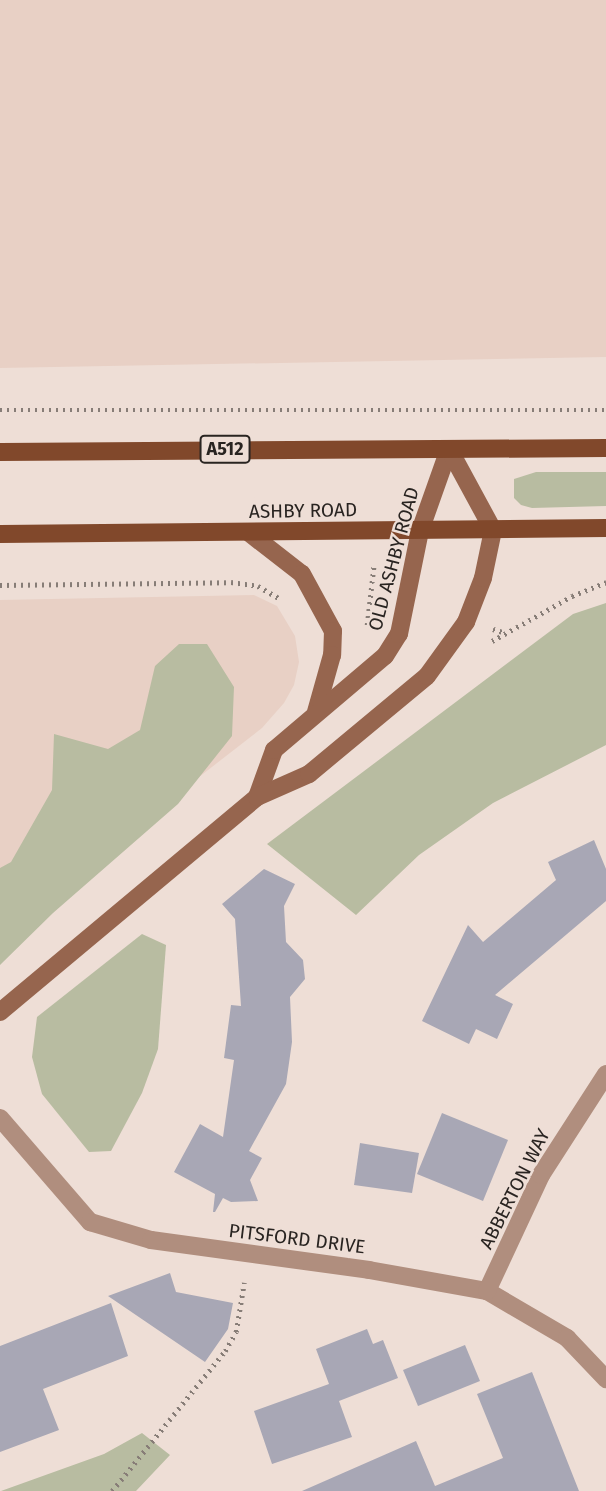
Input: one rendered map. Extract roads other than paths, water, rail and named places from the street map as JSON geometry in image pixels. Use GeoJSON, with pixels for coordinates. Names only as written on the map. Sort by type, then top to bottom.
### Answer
{"type":"FeatureCollection","features":[{"type":"Feature","properties":{"kind":"main road","name":"A512"},"geometry":{"type":"LineString","coordinates":[[0,452],[606,448]]}},
{"type":"Feature","properties":{"kind":"main road","name":"ASHBY ROAD"},"geometry":{"type":"LineString","coordinates":[[0,534],[606,528]]}},
{"type":"Feature","properties":{"kind":"street"},"geometry":{"type":"LineString","coordinates":[[0,1012],[257,797],[309,774],[427,676],[466,622],[483,578],[493,530],[449,449]]}},
{"type":"Feature","properties":{"kind":"street","name":"OLD ASHBY ROAD"},"geometry":{"type":"LineString","coordinates":[[257,797],[274,750],[385,656],[399,634],[420,531],[449,449]]}},
{"type":"Feature","properties":{"kind":"street"},"geometry":{"type":"LineString","coordinates":[[248,532],[302,573],[333,631],[332,655],[316,712]]}},
{"type":"Feature","properties":{"kind":"street","name":"ABBERTON WAY"},"geometry":{"type":"LineString","coordinates":[[487,1291],[541,1175],[606,1074]]}},
{"type":"Feature","properties":{"kind":"street","name":"PITSFORD DRIVE"},"geometry":{"type":"LineString","coordinates":[[0,1118],[90,1222],[150,1240],[369,1270],[487,1291],[567,1338],[606,1379]]}}]}
